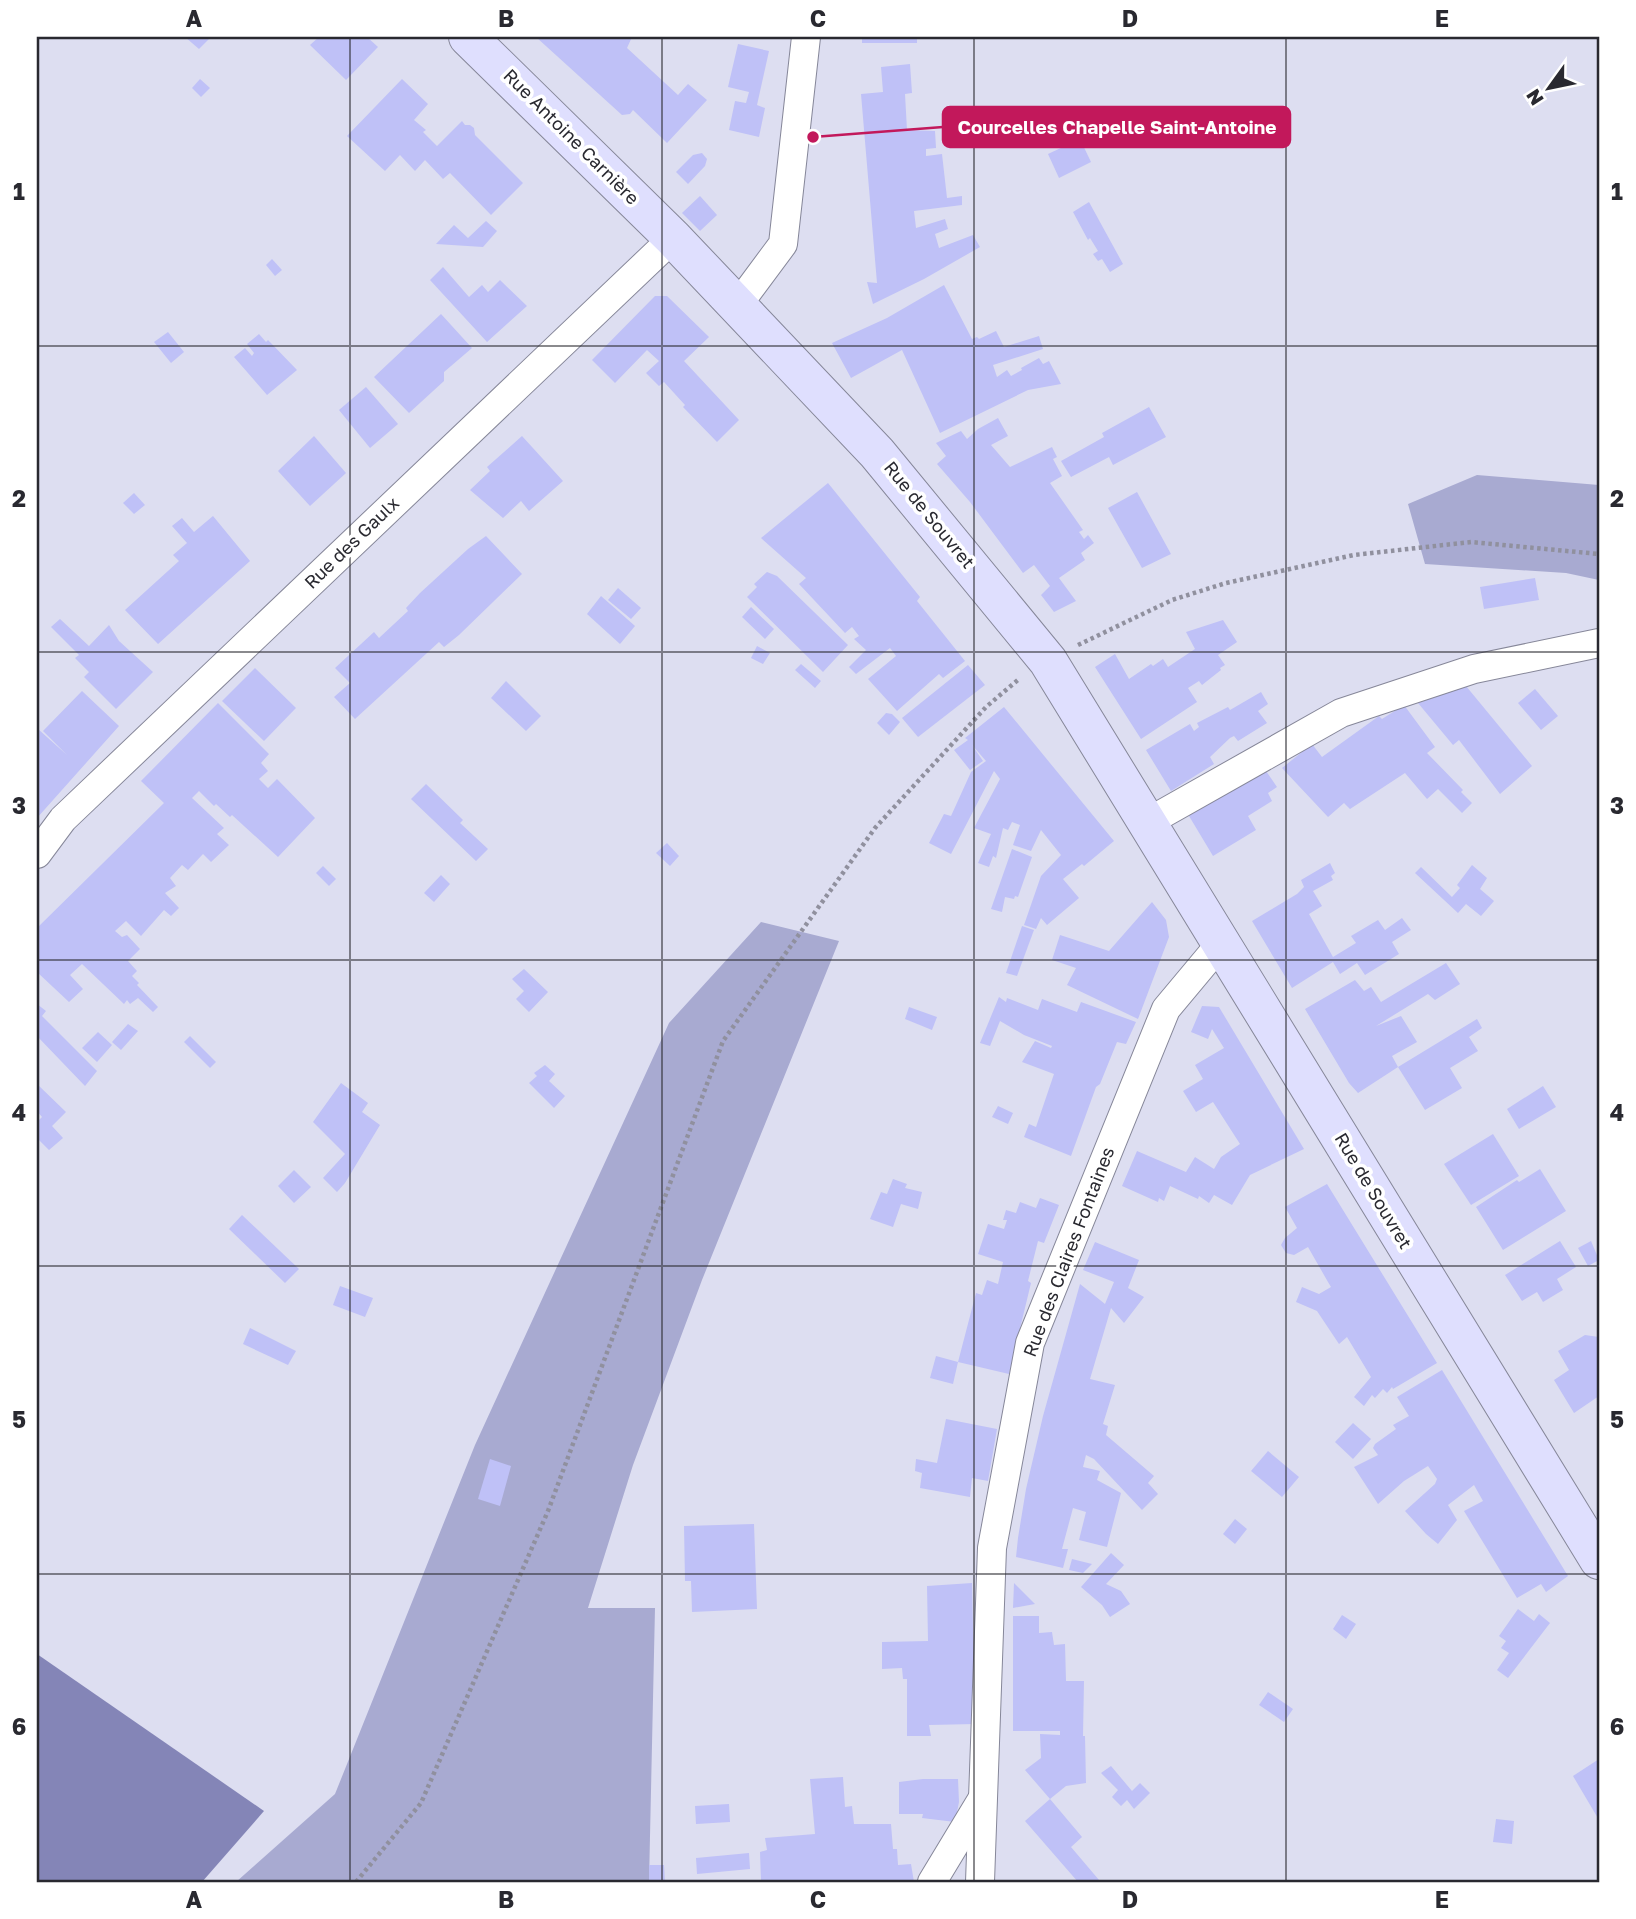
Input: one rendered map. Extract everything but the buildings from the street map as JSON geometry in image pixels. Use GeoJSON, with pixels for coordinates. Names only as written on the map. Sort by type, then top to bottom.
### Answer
{"type":"FeatureCollection","features":[{"type":"Feature","properties":{"kind":"main road","name":"Rue Antoine Carnière"},"geometry":{"type":"LineString","coordinates":[[468,37],[673,238]]}},
{"type":"Feature","properties":{"kind":"main road","name":"Rue de Souvret"},"geometry":{"type":"LineString","coordinates":[[673,238],[877,453],[1048,661],[1599,1560]]}},
{"type":"Feature","properties":{"kind":"street"},"geometry":{"type":"LineString","coordinates":[[737,306],[783,244],[806,37]]}},
{"type":"Feature","properties":{"kind":"street","name":"Rue des Gaulx"},"geometry":{"type":"LineString","coordinates":[[37,854],[63,819],[673,238]]}},
{"type":"Feature","properties":{"kind":"street"},"geometry":{"type":"LineString","coordinates":[[1148,822],[1341,713],[1474,670],[1599,643]]}},
{"type":"Feature","properties":{"kind":"street","name":"Rue des Claires Fontaines"},"geometry":{"type":"LineString","coordinates":[[980,1882],[992,1548],[1030,1343],[1166,1009],[1222,942]]}},
{"type":"Feature","properties":{"kind":"street","name":"Rue des Claires Fontaines"},"geometry":{"type":"LineString","coordinates":[[932,1882],[983,1799]]}},
{"type":"Feature","properties":{"kind":"path"},"geometry":{"type":"LineString","coordinates":[[356,1882],[421,1803],[548,1511],[723,1041],[875,828],[986,707],[1017,680],[1048,661],[1172,600],[1226,583],[1354,555],[1471,542],[1599,554]]}},
{"type":"Feature","properties":{"kind":"shaded area"},"geometry":{"type":"Polygon","coordinates":[[[1477,475],[1599,485],[1599,580],[1566,573],[1425,564],[1408,504],[1477,475]]]}},
{"type":"Feature","properties":{"kind":"shaded area"},"geometry":{"type":"Polygon","coordinates":[[[761,922],[839,941],[702,1280],[633,1465],[588,1608],[655,1608],[649,1882],[236,1882],[335,1794],[475,1445],[669,1023],[761,922]]]}},
{"type":"Feature","properties":{"kind":"shaded area"},"geometry":{"type":"Polygon","coordinates":[[[37,1654],[264,1811],[202,1882],[37,1882],[37,1654]]]}},
{"type":"Feature","properties":{"kind":"place","name":"Courcelles Chapelle Saint-Antoine"},"geometry":{"type":"Point","coordinates":[813,137]}}]}
